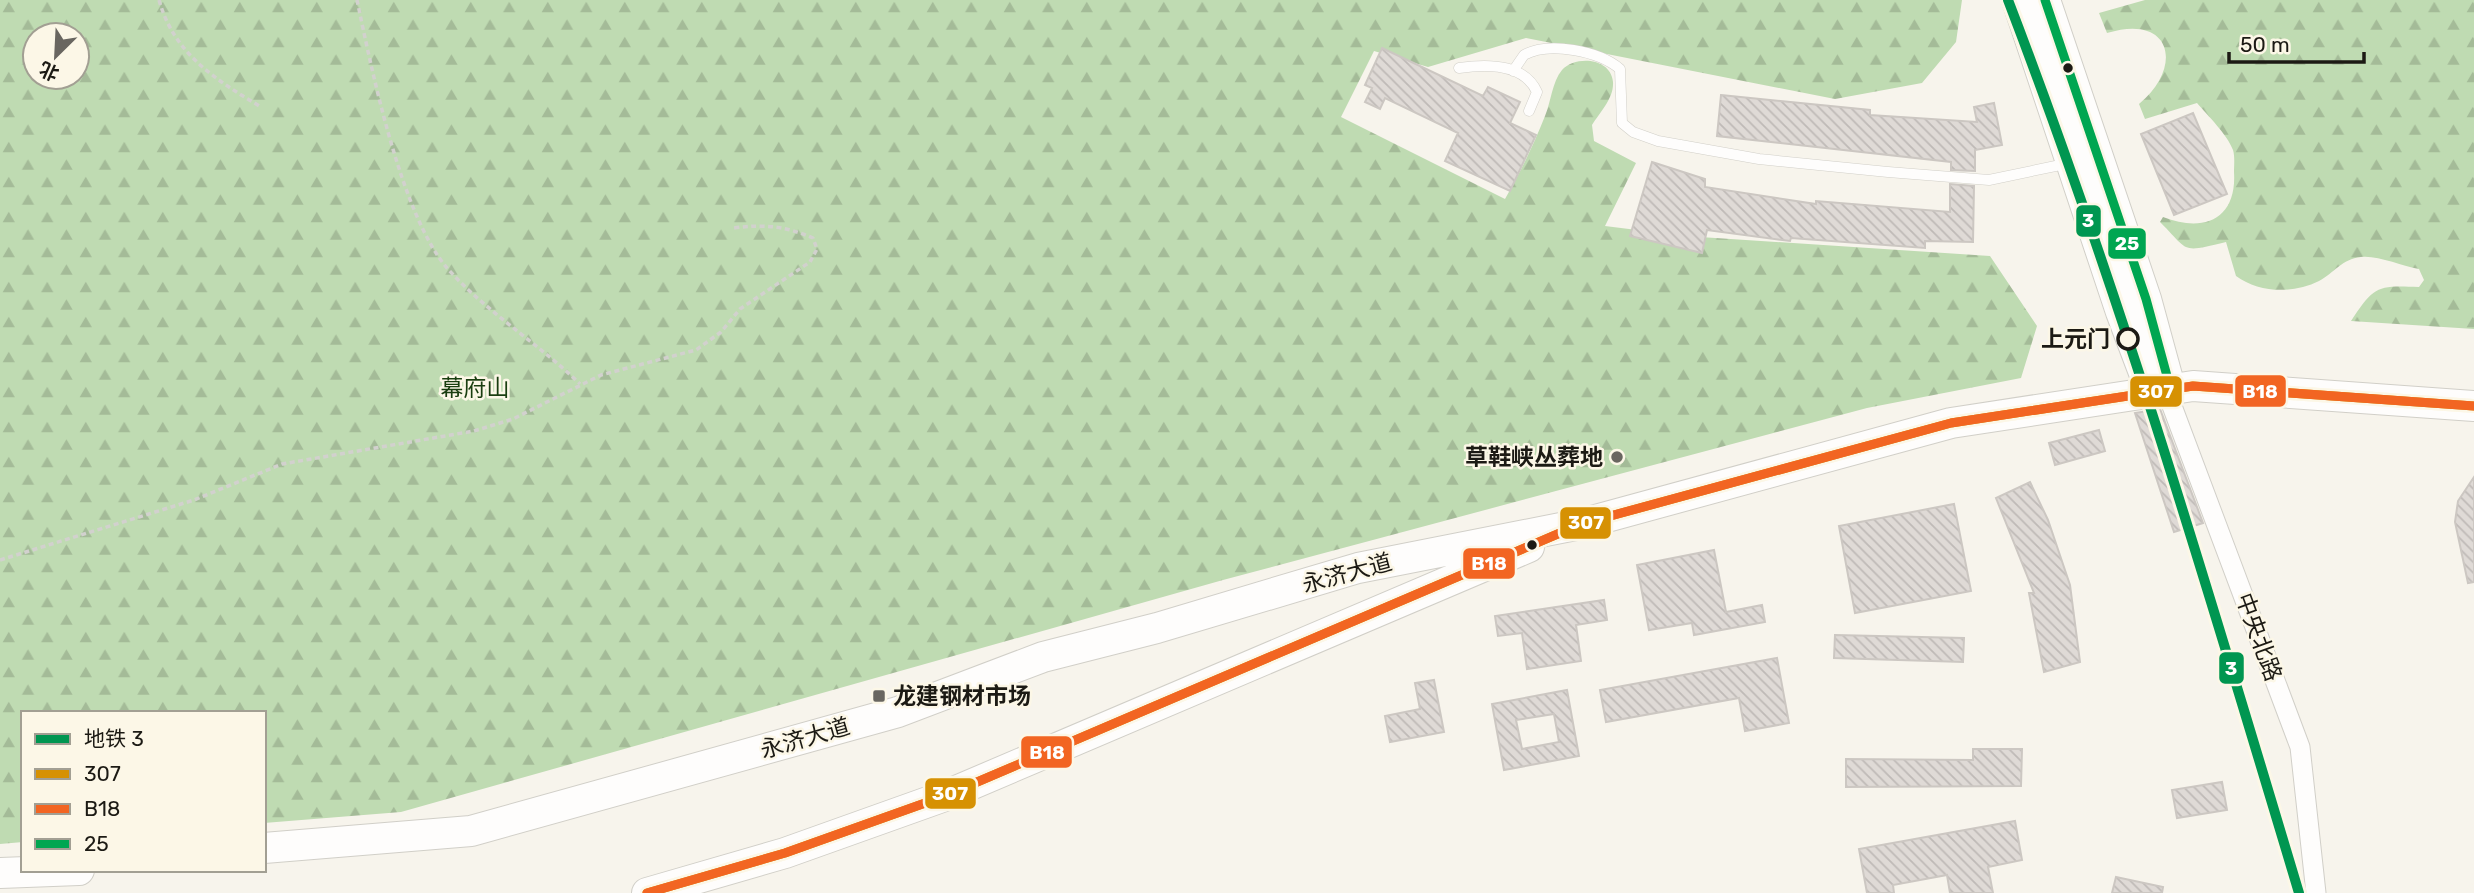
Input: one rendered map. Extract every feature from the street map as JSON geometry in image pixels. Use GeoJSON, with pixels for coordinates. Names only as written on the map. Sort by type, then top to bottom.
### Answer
{"type":"FeatureCollection","features":[{"type":"Feature","properties":{"kind":"main road","name":"中央北路"},"geometry":{"type":"LineString","coordinates":[[2017,0],[2070,163],[2160,381]]}},
{"type":"Feature","properties":{"kind":"main road","name":"中央北路"},"geometry":{"type":"LineString","coordinates":[[2045,0],[2146,299],[2160,381]]}},
{"type":"Feature","properties":{"kind":"main road"},"geometry":{"type":"LineString","coordinates":[[2160,381],[2214,373],[2474,392]]}},
{"type":"Feature","properties":{"kind":"main road"},"geometry":{"type":"LineString","coordinates":[[2160,381],[2193,386],[2474,406]]}},
{"type":"Feature","properties":{"kind":"main road","name":"永济大道"},"geometry":{"type":"LineString","coordinates":[[266,848],[471,831],[898,712],[1043,657],[1157,628],[1358,568],[1581,524],[1951,423],[2160,381]]}},
{"type":"Feature","properties":{"kind":"main road","name":"永济大道"},"geometry":{"type":"LineString","coordinates":[[647,893],[785,853],[942,797],[1581,524]]}},
{"type":"Feature","properties":{"kind":"main road"},"geometry":{"type":"LineString","coordinates":[[0,873],[26,872]]}},
{"type":"Feature","properties":{"kind":"street","name":"中央北路"},"geometry":{"type":"LineString","coordinates":[[2160,381],[2300,747],[2316,893]]}},
{"type":"Feature","properties":{"kind":"lane"},"geometry":{"type":"LineString","coordinates":[[1513,71],[1524,55],[1532,50],[1545,49],[1608,59],[1620,69],[1622,122],[1633,132],[1658,141],[1759,159],[1989,180],[2070,163]]}},
{"type":"Feature","properties":{"kind":"lane"},"geometry":{"type":"LineString","coordinates":[[1459,68],[1490,64],[1513,71],[1532,82],[1537,92],[1529,111]]}},
{"type":"Feature","properties":{"kind":"path"},"geometry":{"type":"LineString","coordinates":[[159,0],[174,37],[193,61],[261,107]]}},
{"type":"Feature","properties":{"kind":"path"},"geometry":{"type":"LineString","coordinates":[[357,0],[386,123],[401,171],[429,241],[446,267],[478,298],[551,356],[580,384]]}},
{"type":"Feature","properties":{"kind":"path"},"geometry":{"type":"LineString","coordinates":[[0,560],[194,500],[282,464],[500,423],[601,375],[696,350],[721,332],[740,310],[810,262],[817,249],[813,238],[792,229],[765,224],[734,228]]}},
{"type":"Feature","properties":{"kind":"green space","name":"幕府山"},"geometry":{"type":"Polygon","coordinates":[[[0,0],[1962,0],[1956,42],[1922,83],[1835,99],[1526,38],[1428,67],[1374,51],[1341,117],[1505,199],[1536,137],[1562,70],[1576,62],[1592,61],[1600,64],[1611,74],[1613,88],[1592,125],[1594,141],[1636,163],[1605,226],[1685,236],[1990,256],[2037,326],[2021,378],[1867,408],[1223,580],[401,812],[266,823],[266,711],[21,711],[21,842],[0,844],[0,0]]]}},
{"type":"Feature","properties":{"kind":"green space"},"geometry":{"type":"Polygon","coordinates":[[[2145,0],[2474,0],[2474,329],[2351,321],[2365,301],[2378,290],[2419,287],[2424,280],[2419,269],[2382,259],[2354,258],[2319,281],[2298,288],[2276,290],[2255,286],[2236,276],[2226,242],[2193,248],[2176,239],[2160,222],[2163,217],[2178,222],[2204,222],[2223,212],[2230,202],[2234,155],[2217,125],[2197,103],[2145,119],[2139,104],[2153,90],[2162,74],[2166,60],[2164,47],[2158,37],[2146,30],[2129,29],[2107,33],[2099,13],[2145,0]]]}},
{"type":"Feature","properties":{"kind":"building"},"geometry":{"type":"Polygon","coordinates":[[[1382,48],[1483,96],[1488,87],[1520,102],[1510,123],[1536,135],[1510,191],[1445,161],[1458,133],[1385,98],[1380,109],[1365,102],[1372,88],[1365,85],[1382,48]]]}},
{"type":"Feature","properties":{"kind":"building"},"geometry":{"type":"Polygon","coordinates":[[[1721,95],[1870,110],[1870,115],[1977,122],[1974,107],[1994,103],[2002,145],[1975,150],[1975,171],[1951,170],[1951,162],[1717,136],[1721,95]]]}},
{"type":"Feature","properties":{"kind":"building"},"geometry":{"type":"Polygon","coordinates":[[[2193,113],[2227,194],[2174,215],[2141,134],[2193,113]]]}},
{"type":"Feature","properties":{"kind":"building"},"geometry":{"type":"Polygon","coordinates":[[[1652,162],[1705,179],[1705,187],[1816,204],[1816,201],[1950,212],[1950,184],[1974,186],[1973,242],[1925,241],[1925,248],[1791,238],[1790,241],[1707,230],[1702,253],[1630,236],[1652,162]]]}},
{"type":"Feature","properties":{"kind":"building"},"geometry":{"type":"Polygon","coordinates":[[[2160,409],[2203,523],[2174,532],[2135,413],[2160,409]]]}},
{"type":"Feature","properties":{"kind":"building"},"geometry":{"type":"Polygon","coordinates":[[[2099,430],[2105,451],[2055,465],[2049,443],[2099,430]]]}},
{"type":"Feature","properties":{"kind":"building"},"geometry":{"type":"Polygon","coordinates":[[[2474,477],[2474,582],[2468,583],[2455,522],[2458,501],[2474,477]]]}},
{"type":"Feature","properties":{"kind":"building"},"geometry":{"type":"Polygon","coordinates":[[[2030,482],[2048,520],[2070,585],[2080,662],[2044,672],[2029,593],[2034,593],[1996,498],[2030,482]]]}},
{"type":"Feature","properties":{"kind":"building"},"geometry":{"type":"Polygon","coordinates":[[[1954,504],[1971,591],[1855,613],[1839,526],[1954,504]]]}},
{"type":"Feature","properties":{"kind":"building"},"geometry":{"type":"Polygon","coordinates":[[[1714,550],[1726,612],[1762,605],[1765,622],[1694,635],[1692,623],[1649,630],[1637,565],[1714,550]]]}},
{"type":"Feature","properties":{"kind":"building"},"geometry":{"type":"Polygon","coordinates":[[[1604,600],[1607,620],[1576,625],[1581,661],[1527,669],[1522,633],[1498,636],[1495,616],[1604,600]]]}},
{"type":"Feature","properties":{"kind":"building"},"geometry":{"type":"Polygon","coordinates":[[[1835,635],[1964,638],[1963,662],[1834,658],[1835,635]]]}},
{"type":"Feature","properties":{"kind":"building"},"geometry":{"type":"Polygon","coordinates":[[[1777,658],[1789,723],[1745,731],[1739,698],[1606,722],[1600,690],[1777,658]]]}},
{"type":"Feature","properties":{"kind":"building"},"geometry":{"type":"Polygon","coordinates":[[[1434,680],[1444,732],[1390,742],[1385,716],[1420,709],[1415,683],[1434,680]]]}},
{"type":"Feature","properties":{"kind":"building"},"geometry":{"type":"Polygon","coordinates":[[[1567,690],[1579,756],[1504,770],[1492,704],[1567,690]],[[1554,714],[1516,720],[1522,749],[1559,742],[1554,714]]]}},
{"type":"Feature","properties":{"kind":"building"},"geometry":{"type":"Polygon","coordinates":[[[1973,749],[2022,749],[2021,786],[1846,787],[1846,759],[1973,760],[1973,749]]]}},
{"type":"Feature","properties":{"kind":"building"},"geometry":{"type":"Polygon","coordinates":[[[2222,782],[2227,810],[2177,818],[2172,790],[2222,782]]]}},
{"type":"Feature","properties":{"kind":"building"},"geometry":{"type":"Polygon","coordinates":[[[2015,821],[2022,860],[1988,867],[1993,893],[1950,893],[1947,875],[1893,885],[1894,893],[1867,893],[1859,849],[2015,821]]]}},
{"type":"Feature","properties":{"kind":"building"},"geometry":{"type":"Polygon","coordinates":[[[2116,877],[2163,887],[2162,893],[2112,893],[2116,877]]]}},
{"type":"Feature","properties":{"kind":"metro line","name":"3"},"geometry":{"type":"LineString","coordinates":[[2008,0],[2126,332],[2299,893]]}},
{"type":"Feature","properties":{"kind":"transit line","name":"25"},"geometry":{"type":"LineString","coordinates":[[2045,0],[2146,299],[2167,376],[2166,390]]}},
{"type":"Feature","properties":{"kind":"transit line","name":"307"},"geometry":{"type":"LineString","coordinates":[[647,893],[785,853],[942,797],[1581,524],[1951,423],[2193,386],[2474,406]]}},
{"type":"Feature","properties":{"kind":"transit line","name":"B18"},"geometry":{"type":"LineString","coordinates":[[647,893],[785,853],[942,797],[1581,524],[1951,423],[2193,386],[2474,406]]}},
{"type":"Feature","properties":{"kind":"place","name":"上元门"},"geometry":{"type":"Point","coordinates":[2128,339]}},
{"type":"Feature","properties":{"kind":"place","name":"草鞋峡丛葬地"},"geometry":{"type":"Point","coordinates":[1617,457]}},
{"type":"Feature","properties":{"kind":"place","name":"龙建钢材市场"},"geometry":{"type":"Point","coordinates":[879,696]}}]}
